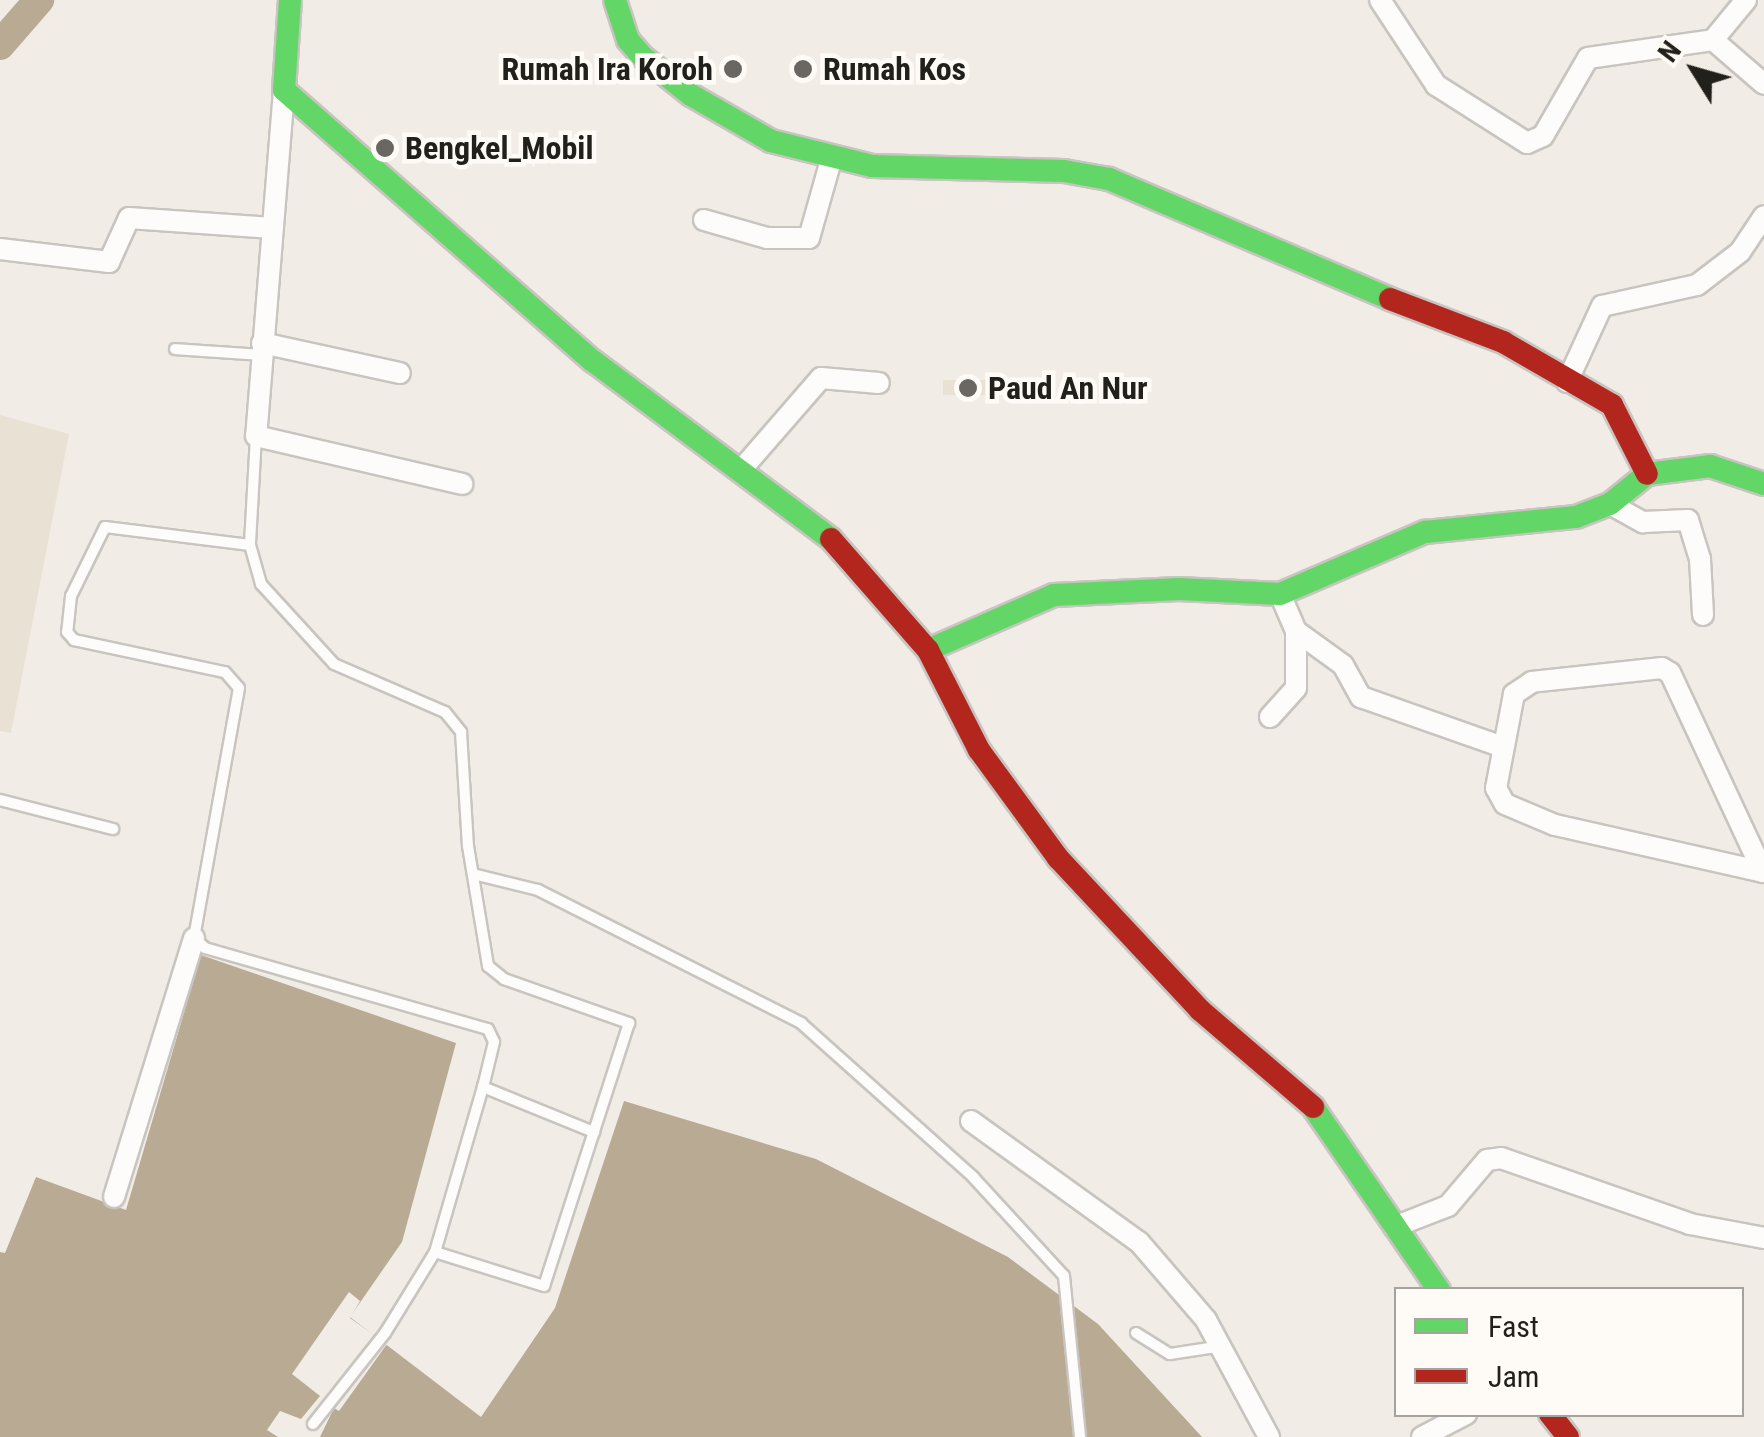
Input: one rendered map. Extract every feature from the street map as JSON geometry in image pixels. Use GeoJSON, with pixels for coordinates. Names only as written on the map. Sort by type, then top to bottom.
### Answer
{"type":"FeatureCollection","features":[{"type":"Feature","properties":{"kind":"main road"},"geometry":{"type":"LineString","coordinates":[[290,0],[284,90],[593,362],[840,546],[928,650],[979,750],[1058,858],[1200,1010],[1308,1100],[1437,1287]]}},
{"type":"Feature","properties":{"kind":"main road"},"geometry":{"type":"LineString","coordinates":[[615,0],[628,40],[691,95],[771,141],[831,160],[950,172],[1064,170],[1108,179],[1252,245],[1503,342],[1612,405],[1647,474]]}},
{"type":"Feature","properties":{"kind":"main road"},"geometry":{"type":"LineString","coordinates":[[928,650],[1054,595],[1163,588],[1280,594],[1425,532],[1558,521],[1610,504],[1647,474],[1710,466],[1764,484]]}},
{"type":"Feature","properties":{"kind":"main road"},"geometry":{"type":"LineString","coordinates":[[1552,1417],[1568,1437]]}},
{"type":"Feature","properties":{"kind":"street"},"geometry":{"type":"LineString","coordinates":[[1380,0],[1436,85],[1527,143],[1543,136],[1588,58],[1713,40],[1746,0]]}},
{"type":"Feature","properties":{"kind":"street"},"geometry":{"type":"LineString","coordinates":[[1713,40],[1764,84]]}},
{"type":"Feature","properties":{"kind":"street"},"geometry":{"type":"LineString","coordinates":[[284,90],[256,436],[462,484]]}},
{"type":"Feature","properties":{"kind":"street"},"geometry":{"type":"LineString","coordinates":[[704,220],[767,238],[810,238],[831,160]]}},
{"type":"Feature","properties":{"kind":"street"},"geometry":{"type":"LineString","coordinates":[[1567,382],[1602,306],[1698,285],[1740,252],[1764,216]]}},
{"type":"Feature","properties":{"kind":"street"},"geometry":{"type":"LineString","coordinates":[[0,249],[109,262],[125,219],[274,228]]}},
{"type":"Feature","properties":{"kind":"street"},"geometry":{"type":"LineString","coordinates":[[261,349],[400,373]]}},
{"type":"Feature","properties":{"kind":"street"},"geometry":{"type":"LineString","coordinates":[[741,470],[821,378],[879,383]]}},
{"type":"Feature","properties":{"kind":"street"},"geometry":{"type":"LineString","coordinates":[[1610,504],[1643,522],[1688,520],[1700,559],[1703,615]]}},
{"type":"Feature","properties":{"kind":"street"},"geometry":{"type":"LineString","coordinates":[[1270,717],[1296,688],[1296,630],[1280,594]]}},
{"type":"Feature","properties":{"kind":"street"},"geometry":{"type":"LineString","coordinates":[[1296,630],[1343,666],[1361,697],[1500,746]]}},
{"type":"Feature","properties":{"kind":"street"},"geometry":{"type":"LineString","coordinates":[[1662,668],[1676,679],[1763,872],[1555,825],[1505,804],[1496,788],[1500,746],[1514,694],[1532,682],[1662,668]]}},
{"type":"Feature","properties":{"kind":"street"},"geometry":{"type":"LineString","coordinates":[[114,1197],[194,938]]}},
{"type":"Feature","properties":{"kind":"street"},"geometry":{"type":"LineString","coordinates":[[971,1121],[1135,1239],[1223,1346],[1268,1437]]}},
{"type":"Feature","properties":{"kind":"street"},"geometry":{"type":"LineString","coordinates":[[1394,1226],[1448,1206],[1486,1160],[1500,1158],[1690,1224],[1764,1238]]}},
{"type":"Feature","properties":{"kind":"street"},"geometry":{"type":"LineString","coordinates":[[1422,1437],[1460,1417]]}},
{"type":"Feature","properties":{"kind":"lane"},"geometry":{"type":"LineString","coordinates":[[175,349],[261,349]]}},
{"type":"Feature","properties":{"kind":"lane"},"geometry":{"type":"LineString","coordinates":[[256,436],[250,545],[261,584],[334,664],[454,720],[468,768],[474,874],[488,966],[504,979],[630,1023],[544,1286],[435,1252]]}},
{"type":"Feature","properties":{"kind":"lane"},"geometry":{"type":"LineString","coordinates":[[250,545],[105,527],[71,596],[67,632],[74,640],[225,672],[239,688],[194,938],[205,948],[488,1029],[494,1042],[435,1252],[384,1333],[313,1424]]}},
{"type":"Feature","properties":{"kind":"lane"},"geometry":{"type":"LineString","coordinates":[[0,800],[113,829]]}},
{"type":"Feature","properties":{"kind":"lane"},"geometry":{"type":"LineString","coordinates":[[474,874],[538,890],[801,1023],[972,1176],[1064,1276],[1080,1437]]}},
{"type":"Feature","properties":{"kind":"lane"},"geometry":{"type":"LineString","coordinates":[[483,1086],[594,1132]]}},
{"type":"Feature","properties":{"kind":"lane"},"geometry":{"type":"LineString","coordinates":[[1136,1332],[1170,1354],[1223,1346]]}},
{"type":"Feature","properties":{"kind":"shaded area","name":"Paud An Nur"},"geometry":{"type":"Polygon","coordinates":[[[943,380],[993,380],[993,395],[943,395],[943,380]]]}},
{"type":"Feature","properties":{"kind":"shaded area"},"geometry":{"type":"Polygon","coordinates":[[[0,415],[69,434],[11,733],[0,731],[0,415]]]}},
{"type":"Feature","properties":{"kind":"shaded area"},"geometry":{"type":"Polygon","coordinates":[[[201,955],[456,1043],[402,1242],[350,1317],[481,1417],[555,1308],[624,1101],[816,1159],[1008,1257],[1098,1324],[1202,1437],[0,1437],[0,1252],[5,1253],[36,1177],[126,1210],[201,955]]]}},
{"type":"Feature","properties":{"kind":"pier"},"geometry":{"type":"Polygon","coordinates":[[[349,1292],[360,1301],[350,1318],[387,1344],[339,1411],[334,1408],[320,1437],[278,1437],[267,1430],[280,1411],[301,1419],[320,1396],[292,1374],[349,1292]]]}},
{"type":"Feature","properties":{"kind":"waterway"},"geometry":{"type":"LineString","coordinates":[[0,45],[39,0]]}},
{"type":"Feature","properties":{"kind":"traffic: fast"},"geometry":{"type":"LineString","coordinates":[[290,0],[284,90],[593,361],[831,539]]}},
{"type":"Feature","properties":{"kind":"traffic: fast"},"geometry":{"type":"LineString","coordinates":[[615,0],[628,40],[643,57],[691,95],[771,141],[872,166],[1064,171],[1109,179],[1390,299]]}},
{"type":"Feature","properties":{"kind":"traffic: fast"},"geometry":{"type":"LineString","coordinates":[[928,650],[1054,595],[1179,589],[1280,594],[1425,532],[1576,517],[1610,504],[1647,474],[1710,466],[1764,484]]}},
{"type":"Feature","properties":{"kind":"traffic: fast"},"geometry":{"type":"LineString","coordinates":[[1313,1107],[1437,1287]]}},
{"type":"Feature","properties":{"kind":"traffic: jam"},"geometry":{"type":"LineString","coordinates":[[1390,299],[1503,342],[1612,405],[1647,474]]}},
{"type":"Feature","properties":{"kind":"traffic: jam"},"geometry":{"type":"LineString","coordinates":[[831,539],[928,650],[979,750],[1058,858],[1200,1010],[1313,1107]]}},
{"type":"Feature","properties":{"kind":"traffic: jam"},"geometry":{"type":"LineString","coordinates":[[1552,1417],[1568,1437]]}},
{"type":"Feature","properties":{"kind":"place","name":"Rumah Ira Koroh"},"geometry":{"type":"Point","coordinates":[733,69]}},
{"type":"Feature","properties":{"kind":"place","name":"Rumah Kos"},"geometry":{"type":"Point","coordinates":[803,69]}},
{"type":"Feature","properties":{"kind":"place","name":"Bengkel_Mobil"},"geometry":{"type":"Point","coordinates":[385,148]}},
{"type":"Feature","properties":{"kind":"place","name":"Paud An Nur"},"geometry":{"type":"Point","coordinates":[968,388]}}]}
